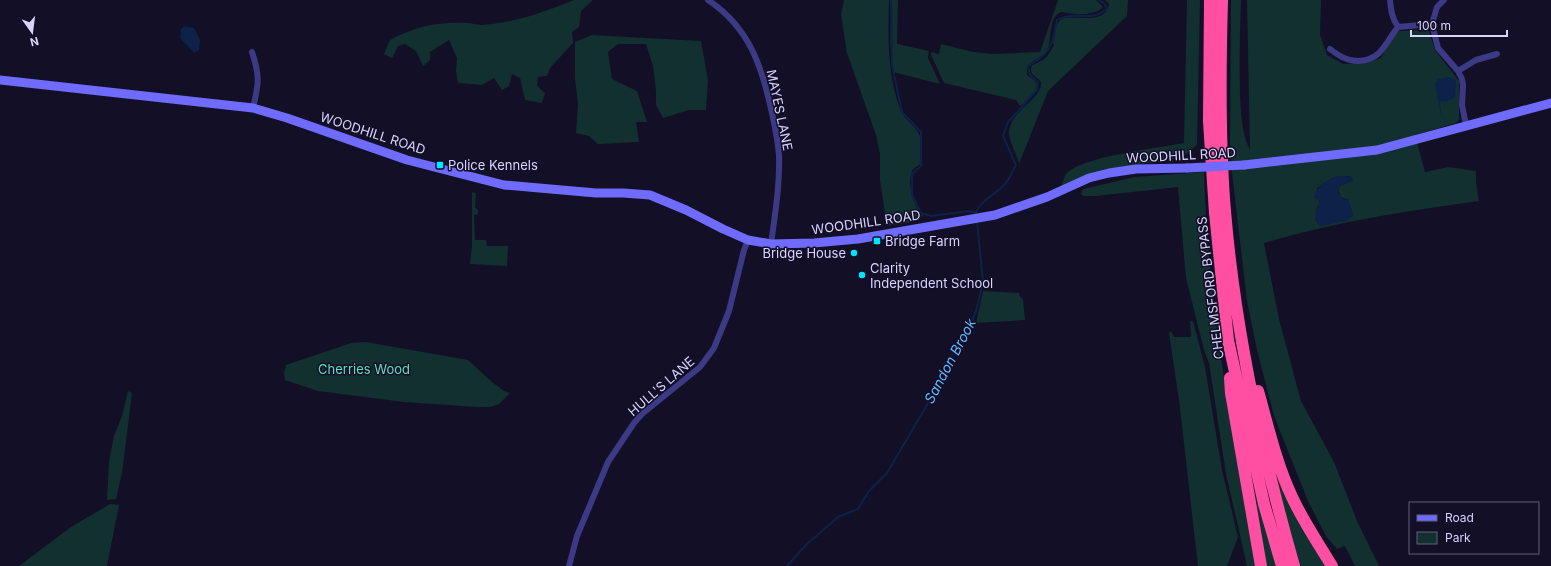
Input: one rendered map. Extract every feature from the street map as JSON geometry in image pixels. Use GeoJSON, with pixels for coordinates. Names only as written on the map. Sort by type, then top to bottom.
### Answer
{"type":"FeatureCollection","features":[{"type":"Feature","properties":{"kind":"highway","name":"CHELMSFORD BYPASS"},"geometry":{"type":"LineString","coordinates":[[1210,0],[1209,121],[1215,220],[1228,340],[1264,504],[1282,566]]}},
{"type":"Feature","properties":{"kind":"highway","name":"CHELMSFORD BYPASS"},"geometry":{"type":"LineString","coordinates":[[1222,0],[1222,146],[1225,211],[1232,272],[1259,432],[1278,510],[1294,566]]}},
{"type":"Feature","properties":{"kind":"highway"},"geometry":{"type":"LineString","coordinates":[[1240,326],[1277,456],[1291,496],[1306,525],[1332,566]]}},
{"type":"Feature","properties":{"kind":"highway"},"geometry":{"type":"LineString","coordinates":[[1228,340],[1231,393],[1261,566]]}},
{"type":"Feature","properties":{"kind":"street","name":"MAYES LANE"},"geometry":{"type":"LineString","coordinates":[[708,0],[732,19],[743,33],[754,51],[767,91],[779,154],[779,180],[771,244]]}},
{"type":"Feature","properties":{"kind":"street"},"geometry":{"type":"LineString","coordinates":[[1390,0],[1391,12],[1398,27]]}},
{"type":"Feature","properties":{"kind":"street"},"geometry":{"type":"LineString","coordinates":[[1444,0],[1437,7],[1432,24],[1438,48],[1458,71],[1463,85],[1462,105],[1466,125]]}},
{"type":"Feature","properties":{"kind":"street"},"geometry":{"type":"LineString","coordinates":[[1330,49],[1338,56],[1352,61],[1368,61],[1377,55],[1398,27],[1432,24]]}},
{"type":"Feature","properties":{"kind":"street"},"geometry":{"type":"LineString","coordinates":[[252,52],[259,74],[258,88],[253,108]]}},
{"type":"Feature","properties":{"kind":"street"},"geometry":{"type":"LineString","coordinates":[[1458,71],[1476,60],[1497,54]]}},
{"type":"Feature","properties":{"kind":"street","name":"WOODHILL ROAD"},"geometry":{"type":"LineString","coordinates":[[0,80],[253,108],[288,118],[393,155],[504,185],[650,196],[686,210],[748,240],[771,244],[814,243],[858,239],[996,215],[1047,197],[1089,178],[1109,173],[1136,169],[1244,165],[1377,150],[1551,103]]}},
{"type":"Feature","properties":{"kind":"street","name":"HULL'S LANE"},"geometry":{"type":"LineString","coordinates":[[568,566],[577,536],[608,462],[617,447],[634,423],[652,406],[700,367],[714,348],[729,311],[744,250],[748,240]]}},
{"type":"Feature","properties":{"kind":"green space"},"geometry":{"type":"Polygon","coordinates":[[[574,0],[593,0],[581,11],[579,27],[572,32],[573,43],[550,68],[547,76],[538,77],[537,86],[545,93],[542,103],[525,100],[520,78],[512,74],[509,86],[502,90],[494,78],[482,85],[458,83],[456,71],[457,58],[449,40],[430,52],[430,60],[423,66],[416,51],[405,44],[398,46],[392,58],[384,54],[390,40],[418,28],[446,23],[469,23],[482,25],[506,22],[540,13],[574,0]]]}},
{"type":"Feature","properties":{"kind":"green space"},"geometry":{"type":"Polygon","coordinates":[[[844,0],[889,0],[889,56],[896,98],[903,115],[916,129],[920,136],[922,153],[919,165],[912,171],[910,182],[914,201],[923,216],[913,222],[887,226],[880,180],[880,154],[876,135],[847,53],[841,15],[844,0]]]}},
{"type":"Feature","properties":{"kind":"green space"},"geometry":{"type":"Polygon","coordinates":[[[892,0],[898,0],[897,44],[929,51],[928,58],[940,84],[893,72],[890,42],[892,0]]]}},
{"type":"Feature","properties":{"kind":"green space"},"geometry":{"type":"Polygon","coordinates":[[[1058,0],[1096,0],[1102,8],[1088,14],[1072,14],[1062,12],[1054,18],[1052,22],[1049,44],[1046,51],[1042,56],[1027,66],[1027,75],[1035,81],[1037,88],[1033,95],[1020,106],[1016,100],[944,83],[931,55],[931,52],[939,54],[941,44],[973,52],[993,54],[1040,52],[1058,0]]]}},
{"type":"Feature","properties":{"kind":"green space"},"geometry":{"type":"Polygon","coordinates":[[[1105,0],[1128,0],[1127,16],[1048,91],[1019,164],[1009,134],[1010,126],[1019,112],[1037,94],[1040,88],[1041,82],[1033,75],[1031,71],[1032,65],[1043,60],[1054,45],[1053,43],[1056,28],[1060,20],[1065,18],[1094,18],[1101,16],[1106,11],[1109,4],[1105,0]]]}},
{"type":"Feature","properties":{"kind":"green space"},"geometry":{"type":"Polygon","coordinates":[[[1187,0],[1200,0],[1197,145],[1181,158],[1123,167],[1061,186],[1068,172],[1077,166],[1090,161],[1123,153],[1184,143],[1187,0]]]}},
{"type":"Feature","properties":{"kind":"green space"},"geometry":{"type":"Polygon","coordinates":[[[1231,0],[1241,0],[1241,107],[1243,129],[1250,150],[1247,0],[1321,0],[1320,35],[1327,55],[1343,64],[1366,63],[1381,58],[1389,43],[1399,31],[1427,30],[1429,31],[1435,50],[1459,81],[1459,120],[1456,123],[1415,135],[1425,172],[1448,167],[1476,171],[1479,201],[1344,223],[1264,243],[1279,319],[1301,401],[1334,462],[1357,521],[1379,566],[1355,566],[1345,546],[1337,549],[1326,536],[1308,501],[1274,416],[1257,350],[1247,301],[1230,145],[1231,0]],[[1350,176],[1334,177],[1317,188],[1320,203],[1316,210],[1349,200],[1341,197],[1338,190],[1340,186],[1353,180],[1350,176]]]}},
{"type":"Feature","properties":{"kind":"green space"},"geometry":{"type":"Polygon","coordinates":[[[592,35],[701,41],[708,80],[706,110],[689,110],[663,118],[656,105],[653,66],[646,44],[618,44],[608,52],[612,79],[637,91],[647,122],[636,122],[639,142],[598,144],[589,136],[576,133],[578,104],[575,79],[575,42],[592,35]]]}},
{"type":"Feature","properties":{"kind":"green space"},"geometry":{"type":"Polygon","coordinates":[[[1204,172],[1206,222],[1216,321],[1230,419],[1256,566],[1247,566],[1226,474],[1209,363],[1204,350],[1186,278],[1178,187],[1096,196],[1083,196],[1081,194],[1083,189],[1135,177],[1204,172]]]}},
{"type":"Feature","properties":{"kind":"green space"},"geometry":{"type":"Polygon","coordinates":[[[472,192],[476,193],[475,207],[478,210],[478,214],[474,215],[475,240],[486,240],[487,246],[508,246],[507,266],[470,264],[472,245],[472,192]]]}},
{"type":"Feature","properties":{"kind":"green space"},"geometry":{"type":"Polygon","coordinates":[[[983,291],[1019,293],[1023,300],[1025,320],[976,323],[983,291]]]}},
{"type":"Feature","properties":{"kind":"green space"},"geometry":{"type":"Polygon","coordinates":[[[1190,321],[1193,321],[1205,367],[1222,470],[1238,537],[1227,566],[1198,566],[1179,400],[1169,333],[1171,331],[1174,337],[1191,337],[1190,321]]]}},
{"type":"Feature","properties":{"kind":"green space","name":"Cherries Wood"},"geometry":{"type":"Polygon","coordinates":[[[366,342],[468,360],[492,382],[504,391],[510,393],[499,404],[490,407],[477,407],[404,402],[318,391],[285,380],[284,373],[286,365],[351,343],[366,342]]]}},
{"type":"Feature","properties":{"kind":"green space"},"geometry":{"type":"Polygon","coordinates":[[[128,391],[132,393],[122,473],[116,499],[107,500],[109,461],[114,436],[122,416],[128,391]]]}},
{"type":"Feature","properties":{"kind":"green space"},"geometry":{"type":"Polygon","coordinates":[[[1250,459],[1277,566],[1264,566],[1246,460],[1250,459]]]}},
{"type":"Feature","properties":{"kind":"green space"},"geometry":{"type":"Polygon","coordinates":[[[1271,460],[1327,566],[1298,566],[1271,460]]]}},
{"type":"Feature","properties":{"kind":"green space"},"geometry":{"type":"Polygon","coordinates":[[[110,504],[119,505],[107,566],[19,566],[71,527],[110,504]]]}},
{"type":"Feature","properties":{"kind":"water"},"geometry":{"type":"Polygon","coordinates":[[[185,26],[194,28],[200,40],[199,50],[194,53],[180,38],[181,29],[185,26]]]}},
{"type":"Feature","properties":{"kind":"water"},"geometry":{"type":"Polygon","coordinates":[[[1450,77],[1456,80],[1455,98],[1440,102],[1442,121],[1435,84],[1438,79],[1450,77]]]}},
{"type":"Feature","properties":{"kind":"water"},"geometry":{"type":"Polygon","coordinates":[[[1350,176],[1353,180],[1340,186],[1338,192],[1341,197],[1350,202],[1353,216],[1346,221],[1320,226],[1315,220],[1316,210],[1320,203],[1319,200],[1314,198],[1316,191],[1324,183],[1334,177],[1350,176]]]}},
{"type":"Feature","properties":{"kind":"waterway"},"geometry":{"type":"LineString","coordinates":[[891,0],[892,65],[902,112],[921,132],[921,166],[912,174],[912,195],[921,213],[931,216],[970,211],[976,213]]}},
{"type":"Feature","properties":{"kind":"waterway","name":"Sandon Brook"},"geometry":{"type":"LineString","coordinates":[[976,216],[982,203],[1005,184],[1016,165],[1003,136],[1008,122],[1037,90],[1038,82],[1030,75],[1028,66],[1042,57],[1050,48],[1057,20],[1069,16],[1088,16],[1101,13],[1107,9],[1104,3],[1099,0]]}},
{"type":"Feature","properties":{"kind":"waterway","name":"Sandon Brook"},"geometry":{"type":"LineString","coordinates":[[787,566],[807,544],[838,517],[858,509],[869,491],[887,473],[934,393],[946,363],[967,333],[976,311],[983,282],[977,220]]}},
{"type":"Feature","properties":{"kind":"place","name":"Police Kennels"},"geometry":{"type":"Point","coordinates":[440,165]}},
{"type":"Feature","properties":{"kind":"place","name":"Bridge Farm"},"geometry":{"type":"Point","coordinates":[877,241]}},
{"type":"Feature","properties":{"kind":"place","name":"Bridge House"},"geometry":{"type":"Point","coordinates":[854,253]}},
{"type":"Feature","properties":{"kind":"place","name":"Clarity Independent School"},"geometry":{"type":"Point","coordinates":[862,275]}}]}
